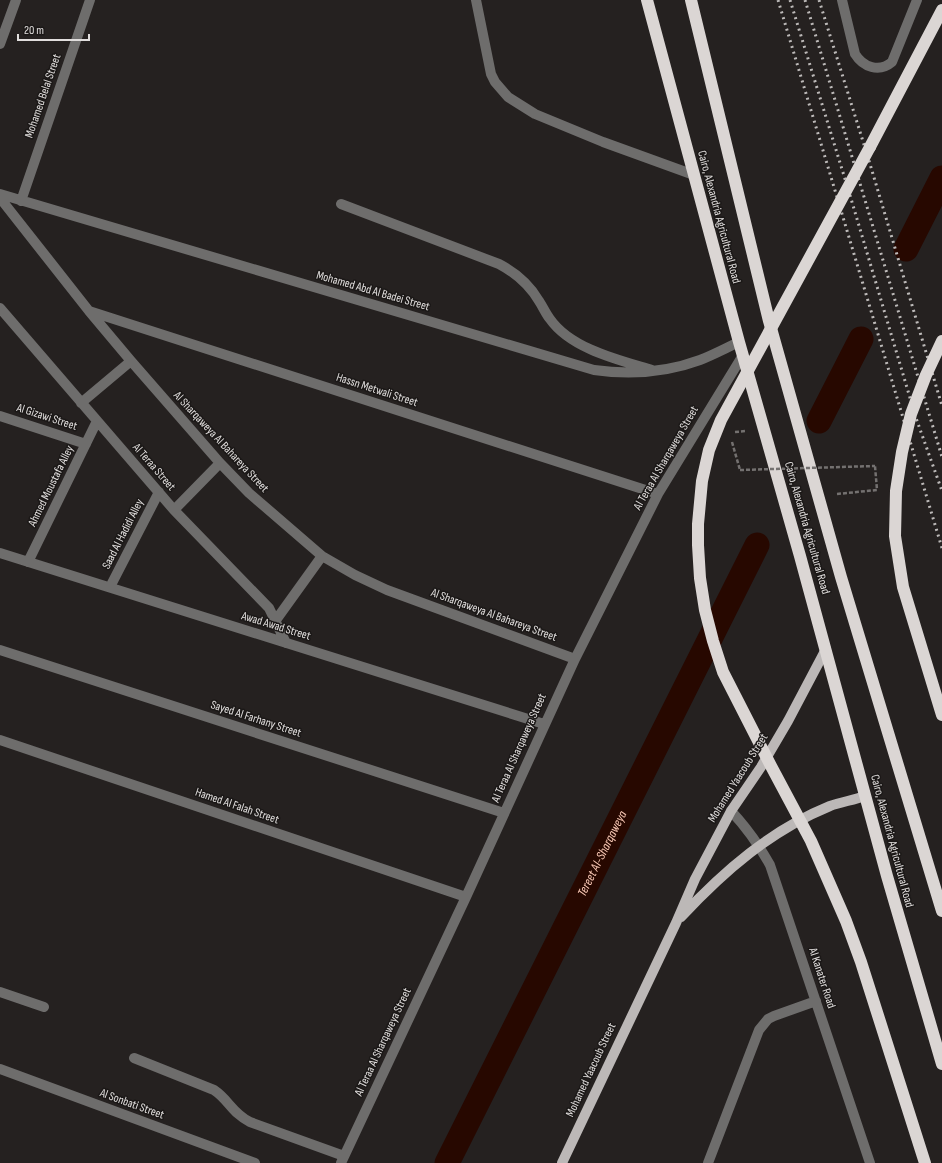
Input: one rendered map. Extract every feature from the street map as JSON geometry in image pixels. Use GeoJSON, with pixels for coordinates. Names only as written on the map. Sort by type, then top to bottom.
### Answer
{"type":"FeatureCollection","features":[{"type":"Feature","properties":{"kind":"highway","name":"Cairo, Alexandria Agricultural Road"},"geometry":{"type":"LineString","coordinates":[[646,0],[739,342],[826,649],[887,876],[942,1064]]}},
{"type":"Feature","properties":{"kind":"highway","name":"Cairo, Alexandria Agricultural Road"},"geometry":{"type":"LineString","coordinates":[[691,0],[769,321],[840,577],[942,911]]}},
{"type":"Feature","properties":{"kind":"highway"},"geometry":{"type":"LineString","coordinates":[[925,1163],[861,962],[846,921],[811,841],[723,672],[705,610],[700,578],[698,546],[702,481],[709,450],[721,420],[870,147],[942,10]]}},
{"type":"Feature","properties":{"kind":"highway"},"geometry":{"type":"LineString","coordinates":[[942,341],[911,414],[902,452],[896,491],[895,536],[903,587],[942,715]]}},
{"type":"Feature","properties":{"kind":"main road","name":"Mohamed Yaacoub Street"},"geometry":{"type":"LineString","coordinates":[[562,1163],[676,923],[695,879],[731,811],[761,767],[788,721],[826,649]]}},
{"type":"Feature","properties":{"kind":"main road","name":"Mohamed Yaacoub Street"},"geometry":{"type":"LineString","coordinates":[[676,923],[708,888],[759,846],[806,817],[831,806],[866,796]]}},
{"type":"Feature","properties":{"kind":"street"},"geometry":{"type":"LineString","coordinates":[[0,44],[16,0]]}},
{"type":"Feature","properties":{"kind":"street","name":"Mohamed Belal Street"},"geometry":{"type":"LineString","coordinates":[[21,201],[90,0]]}},
{"type":"Feature","properties":{"kind":"street"},"geometry":{"type":"LineString","coordinates":[[476,0],[491,74],[495,82],[508,97],[535,114],[603,142],[694,175]]}},
{"type":"Feature","properties":{"kind":"street"},"geometry":{"type":"LineString","coordinates":[[842,0],[855,54],[858,60],[863,64],[876,68],[882,68],[892,62],[917,0]]}},
{"type":"Feature","properties":{"kind":"street","name":"Mohamed Abd Al Badei Street"},"geometry":{"type":"LineString","coordinates":[[0,194],[587,368],[615,373],[657,372],[699,360],[739,342]]}},
{"type":"Feature","properties":{"kind":"street","name":"Al Sharqaweya Al Bahareya Street"},"geometry":{"type":"LineString","coordinates":[[0,198],[131,361],[220,462],[249,493],[322,556],[355,575],[387,590],[575,658]]}},
{"type":"Feature","properties":{"kind":"street"},"geometry":{"type":"LineString","coordinates":[[341,204],[499,264],[521,278],[531,289],[550,320],[567,336],[588,348],[657,372]]}},
{"type":"Feature","properties":{"kind":"street","name":"Al Teraa Street"},"geometry":{"type":"LineString","coordinates":[[0,308],[174,510],[229,568],[265,603],[276,620],[286,643]]}},
{"type":"Feature","properties":{"kind":"street","name":"Hassn Metwali Street"},"geometry":{"type":"LineString","coordinates":[[89,310],[658,494]]}},
{"type":"Feature","properties":{"kind":"street","name":"Al Teraa Al Sharqaweya Street"},"geometry":{"type":"LineString","coordinates":[[342,1159],[466,897],[575,658],[658,494],[743,355]]}},
{"type":"Feature","properties":{"kind":"street"},"geometry":{"type":"LineString","coordinates":[[81,403],[131,361]]}},
{"type":"Feature","properties":{"kind":"street","name":"Al Gizawi Street"},"geometry":{"type":"LineString","coordinates":[[0,416],[86,444]]}},
{"type":"Feature","properties":{"kind":"street","name":"Ahmed Moustafa Alley"},"geometry":{"type":"LineString","coordinates":[[28,562],[97,421]]}},
{"type":"Feature","properties":{"kind":"street"},"geometry":{"type":"LineString","coordinates":[[174,510],[220,462]]}},
{"type":"Feature","properties":{"kind":"street","name":"Saad Al Hadidi Alley"},"geometry":{"type":"LineString","coordinates":[[110,587],[158,492]]}},
{"type":"Feature","properties":{"kind":"street","name":"Awad Awad Street"},"geometry":{"type":"LineString","coordinates":[[0,553],[544,724]]}},
{"type":"Feature","properties":{"kind":"street"},"geometry":{"type":"LineString","coordinates":[[276,620],[322,556]]}},
{"type":"Feature","properties":{"kind":"street","name":"Sayed Al Farhany Street"},"geometry":{"type":"LineString","coordinates":[[0,650],[504,813]]}},
{"type":"Feature","properties":{"kind":"street","name":"Hamed Al Falah Street"},"geometry":{"type":"LineString","coordinates":[[0,740],[466,897]]}},
{"type":"Feature","properties":{"kind":"street","name":"Al Kanater Road"},"geometry":{"type":"LineString","coordinates":[[731,811],[746,828],[770,865],[870,1163]]}},
{"type":"Feature","properties":{"kind":"street"},"geometry":{"type":"LineString","coordinates":[[0,992],[44,1007]]}},
{"type":"Feature","properties":{"kind":"street"},"geometry":{"type":"LineString","coordinates":[[708,1163],[759,1030],[768,1019],[816,1001]]}},
{"type":"Feature","properties":{"kind":"street"},"geometry":{"type":"LineString","coordinates":[[134,1058],[214,1090],[221,1095],[234,1112],[241,1118],[342,1159]]}},
{"type":"Feature","properties":{"kind":"street","name":"Al Sonbati Street"},"geometry":{"type":"LineString","coordinates":[[0,1069],[255,1163]]}},
{"type":"Feature","properties":{"kind":"path"},"geometry":{"type":"LineString","coordinates":[[732,440],[740,470],[875,466],[877,490],[818,495]]}},
{"type":"Feature","properties":{"kind":"waterway","name":"Tereet Al-Sharqaweya"},"geometry":{"type":"LineString","coordinates":[[906,249],[942,178]]}},
{"type":"Feature","properties":{"kind":"waterway","name":"Tereet Al-Sharqaweya"},"geometry":{"type":"LineString","coordinates":[[819,421],[861,339]]}},
{"type":"Feature","properties":{"kind":"waterway","name":"Tereet Al-Sharqaweya"},"geometry":{"type":"LineString","coordinates":[[447,1163],[757,545]]}},
{"type":"Feature","properties":{"kind":"railway"},"geometry":{"type":"LineString","coordinates":[[778,0],[942,548]]}},
{"type":"Feature","properties":{"kind":"railway"},"geometry":{"type":"LineString","coordinates":[[790,0],[916,418],[942,491]]}},
{"type":"Feature","properties":{"kind":"railway"},"geometry":{"type":"LineString","coordinates":[[805,0],[942,457]]}},
{"type":"Feature","properties":{"kind":"railway"},"geometry":{"type":"LineString","coordinates":[[819,0],[870,164],[942,406]]}}]}
